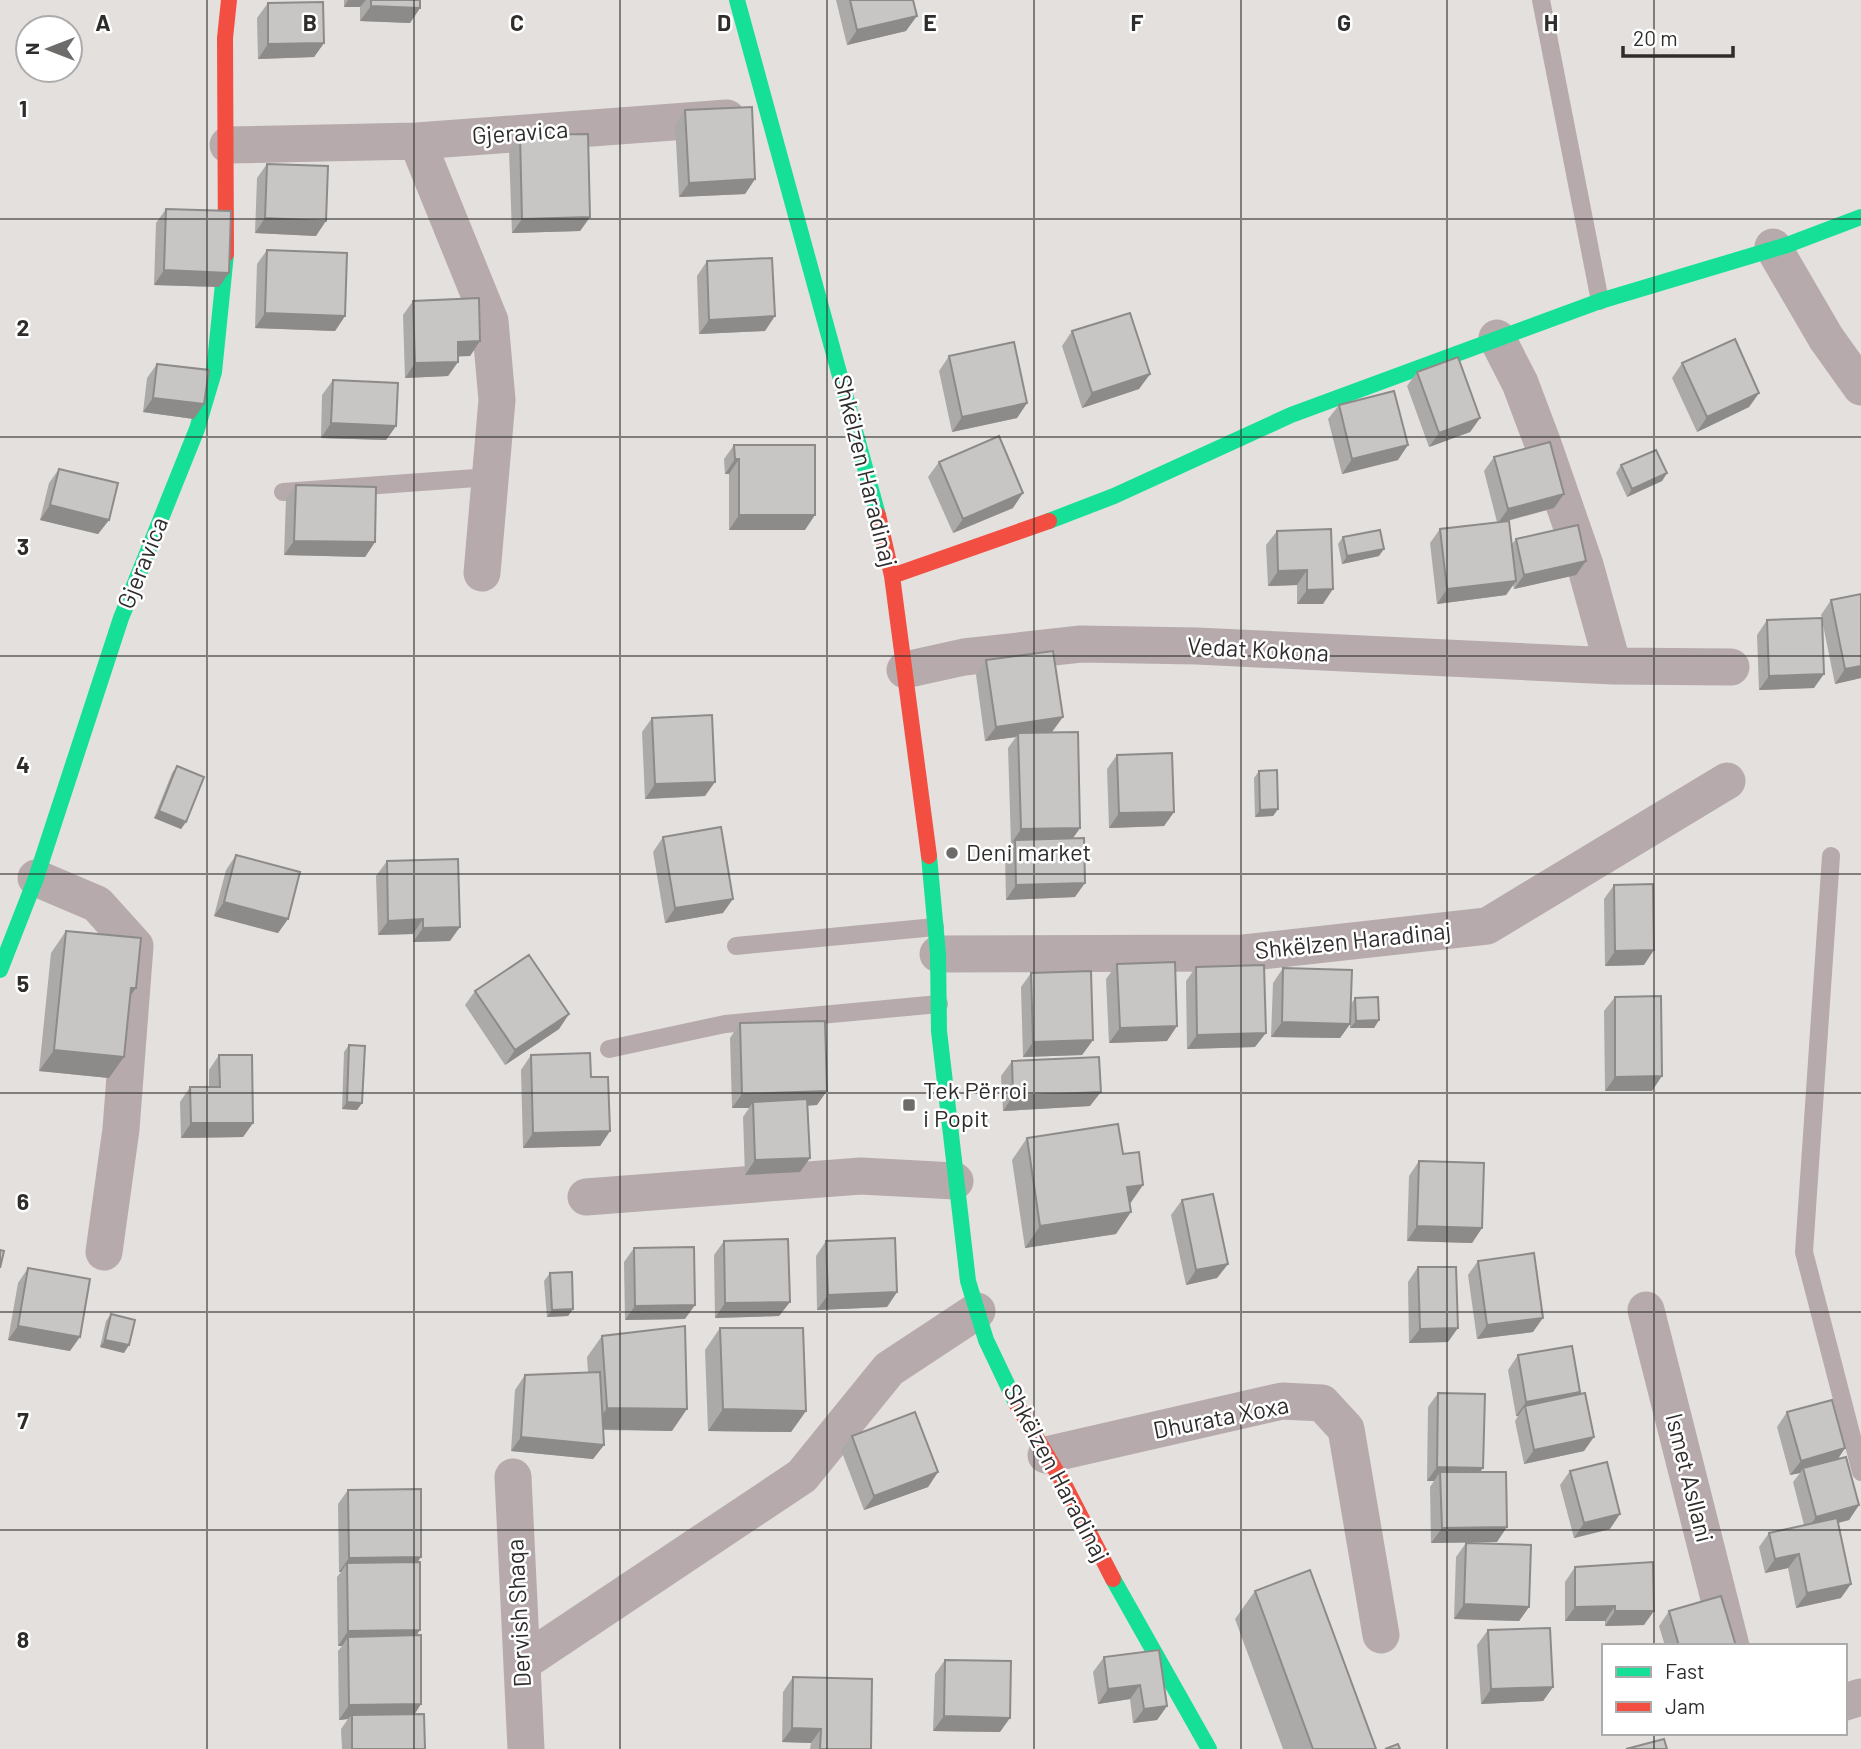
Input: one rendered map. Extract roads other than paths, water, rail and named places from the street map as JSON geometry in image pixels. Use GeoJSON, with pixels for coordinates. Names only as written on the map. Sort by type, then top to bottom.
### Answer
{"type":"FeatureCollection","features":[{"type":"Feature","properties":{"kind":"street","name":"Gjeravica"},"geometry":{"type":"LineString","coordinates":[[0,970],[36,878],[121,618],[197,429],[214,372],[228,234],[225,38],[229,0]]}},
{"type":"Feature","properties":{"kind":"street","name":"Shkëlzen Haradinaj"},"geometry":{"type":"LineString","coordinates":[[737,0],[868,472],[892,576],[937,940],[939,1004],[955,1181],[968,1281],[986,1340],[1025,1423],[1046,1455],[1202,1748]]}},
{"type":"Feature","properties":{"kind":"street","name":"Gjeravica"},"geometry":{"type":"LineString","coordinates":[[228,145],[417,141],[770,114]]}},
{"type":"Feature","properties":{"kind":"street"},"geometry":{"type":"LineString","coordinates":[[417,141],[490,321],[497,400],[482,573]]}},
{"type":"Feature","properties":{"kind":"street"},"geometry":{"type":"LineString","coordinates":[[892,576],[1052,520],[1291,415],[1497,338],[1600,301],[1861,217]]}},
{"type":"Feature","properties":{"kind":"street"},"geometry":{"type":"LineString","coordinates":[[1773,247],[1826,338],[1861,387]]}},
{"type":"Feature","properties":{"kind":"street"},"geometry":{"type":"LineString","coordinates":[[1497,338],[1520,383],[1585,565],[1613,666]]}},
{"type":"Feature","properties":{"kind":"street","name":"Vedat Kokona"},"geometry":{"type":"LineString","coordinates":[[905,670],[964,657],[1081,644],[1613,666],[1731,667]]}},
{"type":"Feature","properties":{"kind":"street","name":"Shkëlzen Haradinaj"},"geometry":{"type":"LineString","coordinates":[[937,940],[1244,953],[1487,926],[1727,781]]}},
{"type":"Feature","properties":{"kind":"street"},"geometry":{"type":"LineString","coordinates":[[36,878],[97,904],[135,946],[121,1129],[104,1252]]}},
{"type":"Feature","properties":{"kind":"street"},"geometry":{"type":"LineString","coordinates":[[586,1197],[861,1176],[955,1181]]}},
{"type":"Feature","properties":{"kind":"street","name":"Ismet Asllani"},"geometry":{"type":"LineString","coordinates":[[1646,1310],[1730,1644]]}},
{"type":"Feature","properties":{"kind":"street"},"geometry":{"type":"LineString","coordinates":[[522,1663],[802,1476],[889,1369],[977,1311]]}},
{"type":"Feature","properties":{"kind":"street","name":"Dhurata Xoxa"},"geometry":{"type":"LineString","coordinates":[[1046,1455],[1282,1401],[1322,1403],[1346,1429],[1381,1635]]}},
{"type":"Feature","properties":{"kind":"street","name":"Dervish Shaqa"},"geometry":{"type":"LineString","coordinates":[[513,1477],[526,1749]]}},
{"type":"Feature","properties":{"kind":"lane"},"geometry":{"type":"LineString","coordinates":[[1541,0],[1600,301]]}},
{"type":"Feature","properties":{"kind":"lane"},"geometry":{"type":"LineString","coordinates":[[283,492],[490,477]]}},
{"type":"Feature","properties":{"kind":"lane"},"geometry":{"type":"LineString","coordinates":[[1831,856],[1804,1252],[1861,1472]]}},
{"type":"Feature","properties":{"kind":"lane"},"geometry":{"type":"LineString","coordinates":[[736,946],[937,940]]}},
{"type":"Feature","properties":{"kind":"lane"},"geometry":{"type":"LineString","coordinates":[[609,1049],[725,1024],[939,1004]]}},
{"type":"Feature","properties":{"kind":"place","name":"Deni market"},"geometry":{"type":"Point","coordinates":[952,853]}},
{"type":"Feature","properties":{"kind":"place","name":"Tek Përroi i Popit"},"geometry":{"type":"Point","coordinates":[909,1105]}}]}
